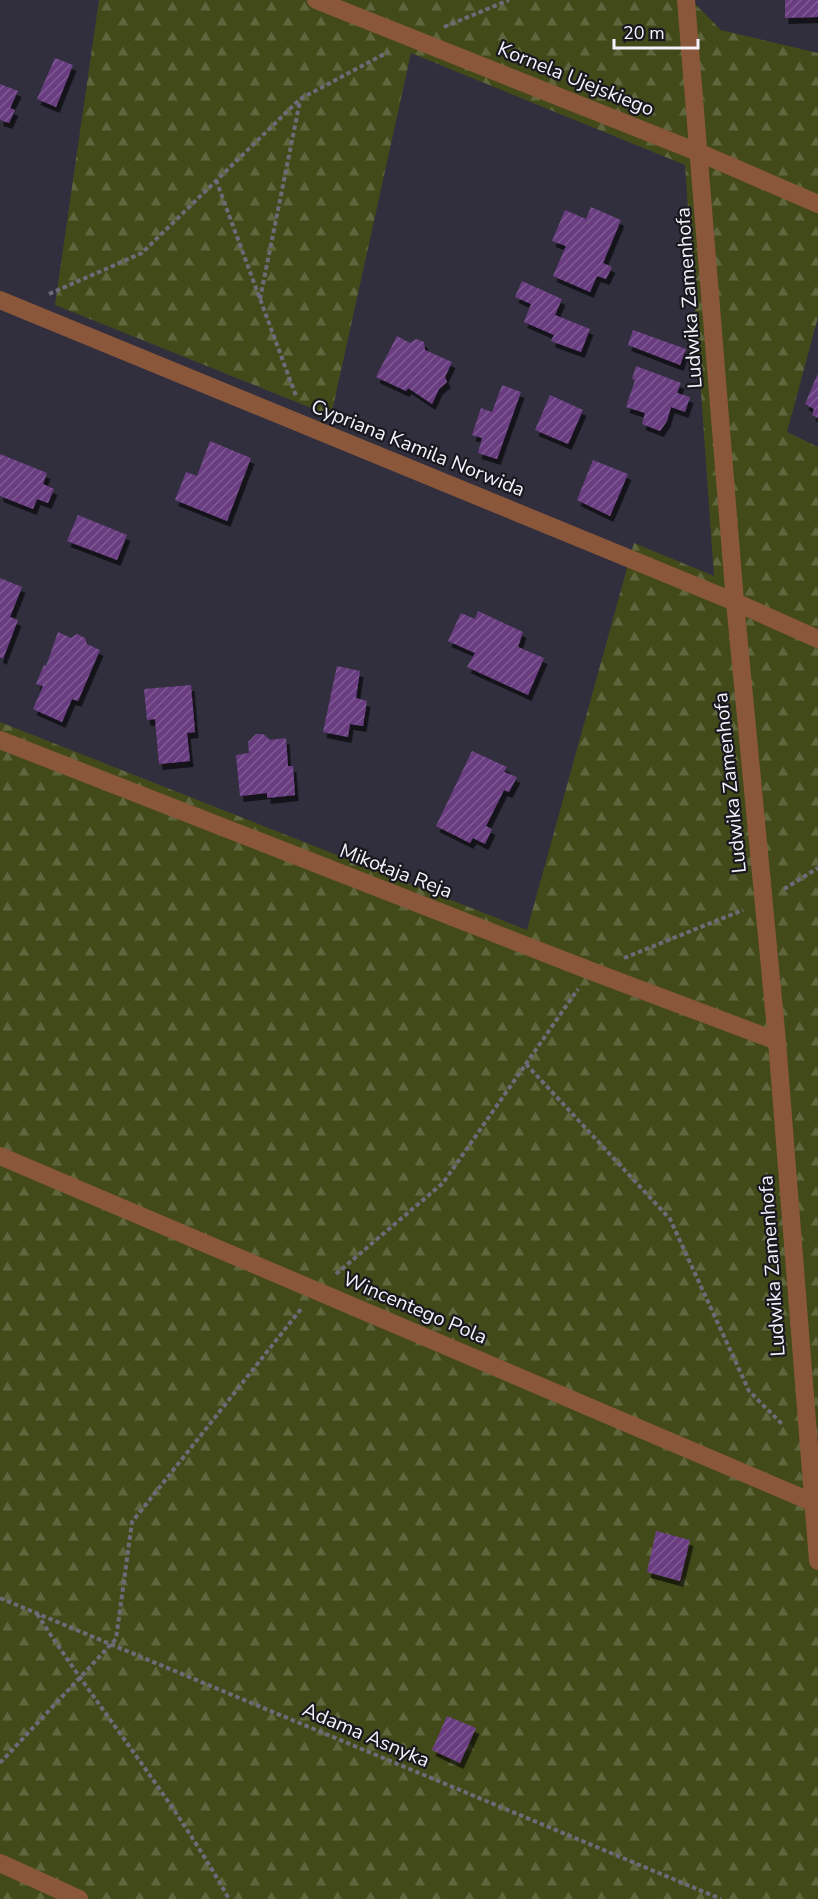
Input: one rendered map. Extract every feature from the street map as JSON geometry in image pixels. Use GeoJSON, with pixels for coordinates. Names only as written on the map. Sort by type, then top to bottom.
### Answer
{"type":"FeatureCollection","features":[{"type":"Feature","properties":{"kind":"street","name":"Kornela Ujejskiego"},"geometry":{"type":"LineString","coordinates":[[316,0],[700,153],[818,204]]}},
{"type":"Feature","properties":{"kind":"street","name":"Ludwika Zamenhofa"},"geometry":{"type":"LineString","coordinates":[[686,0],[735,602],[777,1041],[818,1561]]}},
{"type":"Feature","properties":{"kind":"street","name":"Cypriana Kamila Norwida"},"geometry":{"type":"LineString","coordinates":[[0,300],[735,602],[818,639]]}},
{"type":"Feature","properties":{"kind":"street","name":"Mikołaja Reja"},"geometry":{"type":"LineString","coordinates":[[0,740],[591,971],[777,1041]]}},
{"type":"Feature","properties":{"kind":"street","name":"Wincentego Pola"},"geometry":{"type":"LineString","coordinates":[[0,1156],[812,1502]]}},
{"type":"Feature","properties":{"kind":"street"},"geometry":{"type":"LineString","coordinates":[[0,1863],[79,1899]]}},
{"type":"Feature","properties":{"kind":"path"},"geometry":{"type":"LineString","coordinates":[[18,308],[142,253],[300,99],[413,39],[509,0]]}},
{"type":"Feature","properties":{"kind":"path"},"geometry":{"type":"LineString","coordinates":[[260,300],[300,99]]}},
{"type":"Feature","properties":{"kind":"path"},"geometry":{"type":"LineString","coordinates":[[216,180],[307,426]]}},
{"type":"Feature","properties":{"kind":"path"},"geometry":{"type":"LineString","coordinates":[[0,1763],[116,1639],[132,1522],[316,1290],[443,1184],[591,971],[765,901],[818,868]]}},
{"type":"Feature","properties":{"kind":"path"},"geometry":{"type":"LineString","coordinates":[[526,1064],[670,1219],[748,1391],[808,1449]]}},
{"type":"Feature","properties":{"kind":"path","name":"Adama Asnyka"},"geometry":{"type":"LineString","coordinates":[[0,1598],[721,1899]]}},
{"type":"Feature","properties":{"kind":"path"},"geometry":{"type":"LineString","coordinates":[[36,1613],[79,1679],[160,1786],[229,1899]]}},
{"type":"Feature","properties":{"kind":"green space"},"geometry":{"type":"Polygon","coordinates":[[[99,0],[691,0],[721,30],[818,53],[818,317],[787,432],[818,447],[818,1899],[0,1899],[0,722],[527,930],[634,543],[714,576],[685,165],[411,53],[331,416],[55,305],[99,0]]]}},
{"type":"Feature","properties":{"kind":"building"},"geometry":{"type":"Polygon","coordinates":[[[785,0],[818,0],[818,17],[785,18],[785,0]]]}},
{"type":"Feature","properties":{"kind":"building"},"geometry":{"type":"Polygon","coordinates":[[[55,58],[73,65],[56,107],[37,99],[55,58]]]}},
{"type":"Feature","properties":{"kind":"building"},"geometry":{"type":"Polygon","coordinates":[[[0,84],[18,91],[10,108],[15,110],[9,123],[0,120],[0,84]]]}},
{"type":"Feature","properties":{"kind":"building"},"geometry":{"type":"Polygon","coordinates":[[[591,207],[621,220],[603,263],[612,267],[606,279],[597,276],[590,292],[553,276],[566,246],[552,241],[565,210],[586,219],[591,207]]]}},
{"type":"Feature","properties":{"kind":"building"},"geometry":{"type":"Polygon","coordinates":[[[522,281],[562,299],[555,315],[590,329],[581,352],[551,341],[554,335],[524,322],[531,304],[515,297],[522,281]]]}},
{"type":"Feature","properties":{"kind":"building"},"geometry":{"type":"Polygon","coordinates":[[[633,330],[686,349],[680,365],[628,345],[633,330]]]}},
{"type":"Feature","properties":{"kind":"building"},"geometry":{"type":"Polygon","coordinates":[[[397,336],[410,343],[416,339],[424,342],[425,350],[452,362],[445,377],[447,382],[439,389],[432,404],[408,388],[406,391],[376,377],[397,336]]]}},
{"type":"Feature","properties":{"kind":"building"},"geometry":{"type":"Polygon","coordinates":[[[636,366],[681,383],[677,393],[690,397],[685,412],[671,407],[667,421],[660,431],[642,424],[645,413],[626,407],[635,380],[632,379],[636,366]]]}},
{"type":"Feature","properties":{"kind":"building"},"geometry":{"type":"Polygon","coordinates":[[[818,373],[818,418],[812,415],[814,409],[805,404],[818,373]]]}},
{"type":"Feature","properties":{"kind":"building"},"geometry":{"type":"Polygon","coordinates":[[[502,385],[521,392],[497,459],[478,453],[482,438],[472,435],[481,408],[492,412],[502,385]]]}},
{"type":"Feature","properties":{"kind":"building"},"geometry":{"type":"Polygon","coordinates":[[[550,395],[583,410],[568,444],[535,430],[550,395]]]}},
{"type":"Feature","properties":{"kind":"building"},"geometry":{"type":"Polygon","coordinates":[[[210,441],[251,458],[227,521],[175,500],[186,472],[197,476],[210,441]]]}},
{"type":"Feature","properties":{"kind":"building"},"geometry":{"type":"Polygon","coordinates":[[[0,454],[47,473],[43,484],[54,489],[48,503],[37,499],[33,509],[0,496],[0,454]]]}},
{"type":"Feature","properties":{"kind":"building"},"geometry":{"type":"Polygon","coordinates":[[[593,460],[628,474],[610,516],[577,500],[593,460]]]}},
{"type":"Feature","properties":{"kind":"building"},"geometry":{"type":"Polygon","coordinates":[[[78,515],[127,535],[117,560],[67,541],[78,515]]]}},
{"type":"Feature","properties":{"kind":"building"},"geometry":{"type":"Polygon","coordinates":[[[0,578],[22,587],[10,617],[18,620],[3,659],[0,657],[0,578]]]}},
{"type":"Feature","properties":{"kind":"building"},"geometry":{"type":"Polygon","coordinates":[[[478,611],[523,632],[518,647],[544,658],[528,695],[467,667],[475,653],[448,641],[461,613],[475,619],[478,611]]]}},
{"type":"Feature","properties":{"kind":"building"},"geometry":{"type":"Polygon","coordinates":[[[58,632],[71,638],[77,634],[85,638],[87,644],[100,650],[78,701],[72,699],[62,722],[33,709],[43,686],[36,684],[44,665],[46,666],[58,632]]]}},
{"type":"Feature","properties":{"kind":"building"},"geometry":{"type":"Polygon","coordinates":[[[337,666],[360,671],[356,698],[367,701],[363,726],[350,724],[348,737],[323,732],[337,666]]]}},
{"type":"Feature","properties":{"kind":"building"},"geometry":{"type":"Polygon","coordinates":[[[191,685],[195,732],[187,733],[190,761],[159,764],[155,719],[147,720],[144,689],[191,685]]]}},
{"type":"Feature","properties":{"kind":"building"},"geometry":{"type":"Polygon","coordinates":[[[256,734],[263,734],[270,740],[286,738],[288,766],[293,766],[295,795],[267,798],[267,793],[240,796],[236,755],[249,753],[248,742],[256,734]]]}},
{"type":"Feature","properties":{"kind":"building"},"geometry":{"type":"Polygon","coordinates":[[[472,751],[507,767],[504,772],[517,777],[509,792],[504,790],[486,826],[492,829],[485,844],[473,838],[470,843],[436,826],[472,751]]]}},
{"type":"Feature","properties":{"kind":"building"},"geometry":{"type":"Polygon","coordinates":[[[656,1531],[690,1540],[680,1581],[647,1572],[656,1531]]]}},
{"type":"Feature","properties":{"kind":"building"},"geometry":{"type":"Polygon","coordinates":[[[447,1716],[476,1728],[460,1763],[432,1750],[447,1716]]]}}]}
